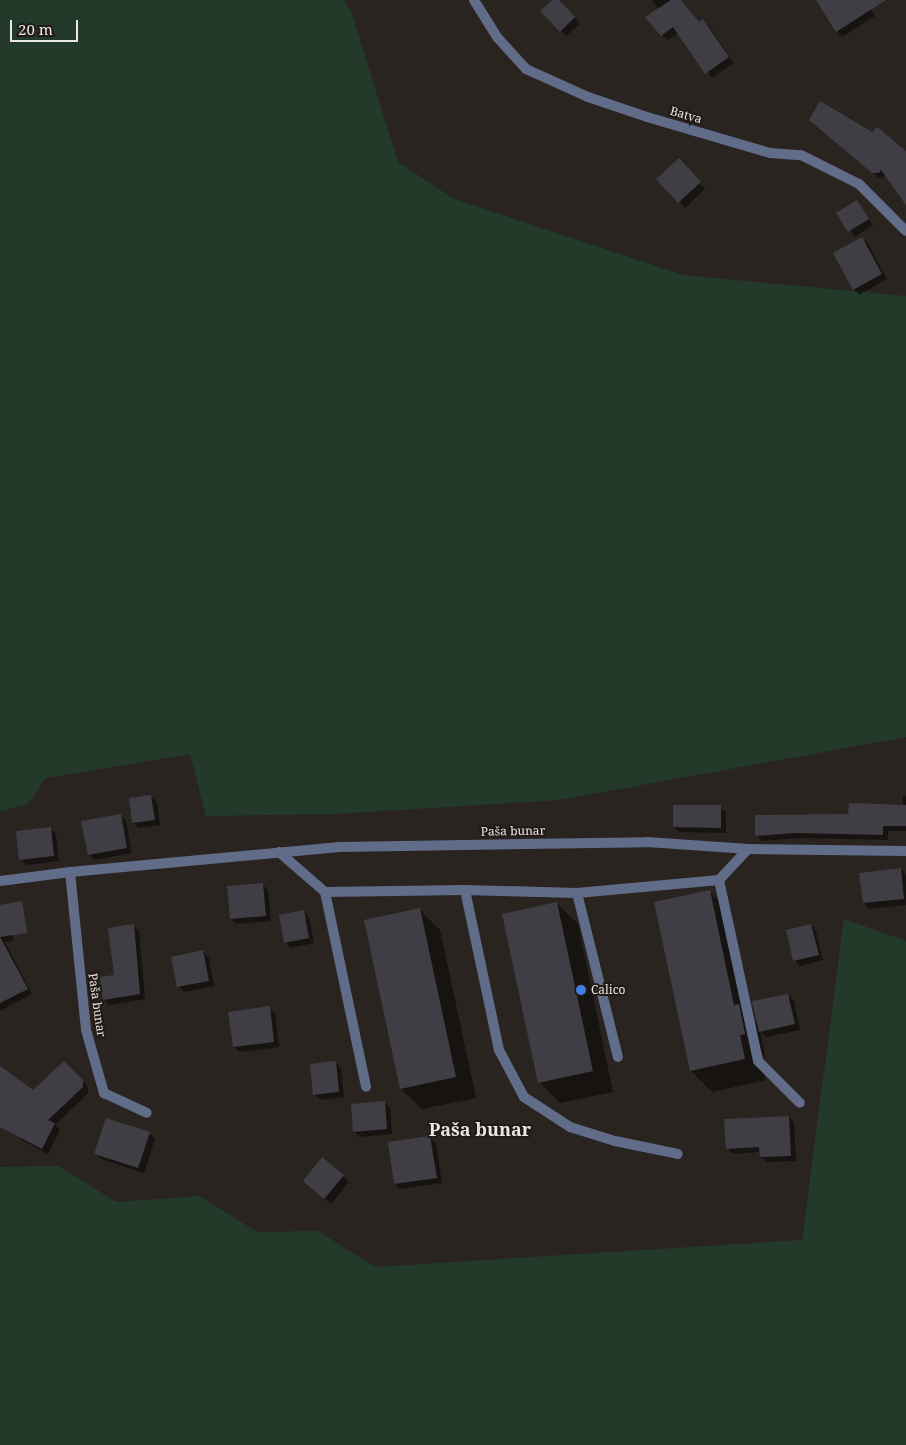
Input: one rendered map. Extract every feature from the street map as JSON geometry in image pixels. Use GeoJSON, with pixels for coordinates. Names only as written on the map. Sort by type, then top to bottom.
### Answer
{"type":"FeatureCollection","features":[{"type":"Feature","properties":{"kind":"street","name":"Batva"},"geometry":{"type":"LineString","coordinates":[[474,0],[475,5],[497,37],[526,69],[588,98],[647,117],[770,153],[801,155],[859,184],[906,231]]}},
{"type":"Feature","properties":{"kind":"street","name":"Paša bunar"},"geometry":{"type":"LineString","coordinates":[[0,881],[70,872],[340,847],[647,842],[748,849],[906,851]]}},
{"type":"Feature","properties":{"kind":"street"},"geometry":{"type":"LineString","coordinates":[[325,892],[465,890],[577,893],[719,880],[748,849]]}},
{"type":"Feature","properties":{"kind":"street"},"geometry":{"type":"LineString","coordinates":[[279,852],[325,892],[366,1087]]}},
{"type":"Feature","properties":{"kind":"street","name":"Paša bunar"},"geometry":{"type":"LineString","coordinates":[[70,872],[86,1030],[104,1093],[147,1113]]}},
{"type":"Feature","properties":{"kind":"street"},"geometry":{"type":"LineString","coordinates":[[719,880],[758,1061],[800,1103]]}},
{"type":"Feature","properties":{"kind":"street"},"geometry":{"type":"LineString","coordinates":[[465,890],[499,1050],[524,1097],[570,1127],[615,1142],[678,1154]]}},
{"type":"Feature","properties":{"kind":"street"},"geometry":{"type":"LineString","coordinates":[[577,893],[618,1057]]}},
{"type":"Feature","properties":{"kind":"green space"},"geometry":{"type":"Polygon","coordinates":[[[0,0],[344,0],[352,14],[398,162],[454,199],[683,275],[906,296],[906,737],[559,800],[335,814],[206,816],[190,754],[46,778],[28,804],[0,811],[0,0]]]}},
{"type":"Feature","properties":{"kind":"green space"},"geometry":{"type":"Polygon","coordinates":[[[844,919],[906,941],[906,1445],[0,1445],[0,1167],[59,1166],[116,1202],[200,1196],[257,1232],[318,1231],[375,1267],[802,1240],[844,919]]]}},
{"type":"Feature","properties":{"kind":"building"},"geometry":{"type":"Polygon","coordinates":[[[552,0],[559,0],[575,17],[560,32],[540,11],[552,0]]]}},
{"type":"Feature","properties":{"kind":"building"},"geometry":{"type":"Polygon","coordinates":[[[671,0],[681,0],[699,22],[703,19],[729,57],[705,74],[673,27],[661,36],[645,17],[671,0]]]}},
{"type":"Feature","properties":{"kind":"building"},"geometry":{"type":"Polygon","coordinates":[[[816,0],[886,0],[836,32],[816,0]]]}},
{"type":"Feature","properties":{"kind":"building"},"geometry":{"type":"Polygon","coordinates":[[[820,101],[872,132],[877,127],[906,151],[906,205],[881,170],[879,173],[872,173],[809,120],[820,101]]]}},
{"type":"Feature","properties":{"kind":"building"},"geometry":{"type":"Polygon","coordinates":[[[679,158],[701,182],[678,203],[656,179],[679,158]]]}},
{"type":"Feature","properties":{"kind":"building"},"geometry":{"type":"Polygon","coordinates":[[[857,200],[869,219],[848,232],[836,213],[857,200]]]}},
{"type":"Feature","properties":{"kind":"building"},"geometry":{"type":"Polygon","coordinates":[[[862,237],[882,274],[853,290],[833,253],[862,237]]]}},
{"type":"Feature","properties":{"kind":"building"},"geometry":{"type":"Polygon","coordinates":[[[151,795],[155,820],[132,823],[129,798],[151,795]]]}},
{"type":"Feature","properties":{"kind":"building"},"geometry":{"type":"Polygon","coordinates":[[[849,803],[906,805],[906,826],[883,826],[883,835],[795,833],[755,836],[755,815],[848,814],[849,803]]]}},
{"type":"Feature","properties":{"kind":"building"},"geometry":{"type":"Polygon","coordinates":[[[673,805],[721,805],[721,828],[673,827],[673,805]]]}},
{"type":"Feature","properties":{"kind":"building"},"geometry":{"type":"Polygon","coordinates":[[[121,814],[127,848],[88,855],[81,821],[121,814]]]}},
{"type":"Feature","properties":{"kind":"building"},"geometry":{"type":"Polygon","coordinates":[[[51,827],[54,856],[19,860],[16,831],[51,827]]]}},
{"type":"Feature","properties":{"kind":"building"},"geometry":{"type":"Polygon","coordinates":[[[901,868],[904,899],[863,903],[859,873],[901,868]]]}},
{"type":"Feature","properties":{"kind":"building"},"geometry":{"type":"Polygon","coordinates":[[[263,883],[266,916],[230,919],[227,886],[263,883]]]}},
{"type":"Feature","properties":{"kind":"building"},"geometry":{"type":"Polygon","coordinates":[[[710,890],[734,1005],[739,1004],[745,1034],[740,1035],[745,1059],[690,1071],[654,902],[710,890]]]}},
{"type":"Feature","properties":{"kind":"building"},"geometry":{"type":"Polygon","coordinates":[[[22,901],[27,933],[0,937],[0,905],[22,901]]]}},
{"type":"Feature","properties":{"kind":"building"},"geometry":{"type":"Polygon","coordinates":[[[557,902],[593,1071],[538,1083],[502,914],[557,902]]]}},
{"type":"Feature","properties":{"kind":"building"},"geometry":{"type":"Polygon","coordinates":[[[420,908],[456,1077],[400,1089],[364,920],[420,908]]]}},
{"type":"Feature","properties":{"kind":"building"},"geometry":{"type":"Polygon","coordinates":[[[304,910],[309,938],[284,943],[279,915],[304,910]]]}},
{"type":"Feature","properties":{"kind":"building"},"geometry":{"type":"Polygon","coordinates":[[[134,924],[140,994],[103,1000],[100,977],[114,975],[108,928],[134,924]]]}},
{"type":"Feature","properties":{"kind":"building"},"geometry":{"type":"Polygon","coordinates":[[[811,924],[819,955],[793,961],[786,930],[811,924]]]}},
{"type":"Feature","properties":{"kind":"building"},"geometry":{"type":"Polygon","coordinates":[[[0,937],[28,989],[0,1003],[0,937]]]}},
{"type":"Feature","properties":{"kind":"building"},"geometry":{"type":"Polygon","coordinates":[[[203,950],[209,981],[177,987],[171,957],[203,950]]]}},
{"type":"Feature","properties":{"kind":"building"},"geometry":{"type":"Polygon","coordinates":[[[788,994],[795,1024],[759,1032],[752,1001],[788,994]]]}},
{"type":"Feature","properties":{"kind":"building"},"geometry":{"type":"Polygon","coordinates":[[[270,1006],[274,1042],[233,1047],[228,1012],[270,1006]]]}},
{"type":"Feature","properties":{"kind":"building"},"geometry":{"type":"Polygon","coordinates":[[[64,1061],[83,1080],[83,1087],[48,1120],[55,1123],[42,1149],[0,1127],[0,1066],[33,1090],[64,1061]]]}},
{"type":"Feature","properties":{"kind":"building"},"geometry":{"type":"Polygon","coordinates":[[[336,1061],[339,1092],[313,1095],[310,1064],[336,1061]]]}},
{"type":"Feature","properties":{"kind":"building"},"geometry":{"type":"Polygon","coordinates":[[[385,1101],[387,1129],[353,1132],[351,1104],[385,1101]]]}},
{"type":"Feature","properties":{"kind":"building"},"geometry":{"type":"Polygon","coordinates":[[[789,1116],[791,1156],[760,1157],[759,1147],[726,1149],[724,1119],[789,1116]]]}},
{"type":"Feature","properties":{"kind":"building"},"geometry":{"type":"Polygon","coordinates":[[[106,1118],[150,1132],[138,1168],[94,1154],[106,1118]]]}},
{"type":"Feature","properties":{"kind":"building"},"geometry":{"type":"Polygon","coordinates":[[[430,1136],[437,1178],[394,1184],[388,1142],[430,1136]]]}},
{"type":"Feature","properties":{"kind":"building"},"geometry":{"type":"Polygon","coordinates":[[[322,1157],[344,1175],[324,1199],[303,1181],[322,1157]]]}},
{"type":"Feature","properties":{"kind":"place","name":"Calico"},"geometry":{"type":"Point","coordinates":[581,990]}},
{"type":"Feature","properties":{"kind":"district","name":"Paša bunar"},"geometry":{"type":"Point","coordinates":[480,1129]}}]}
